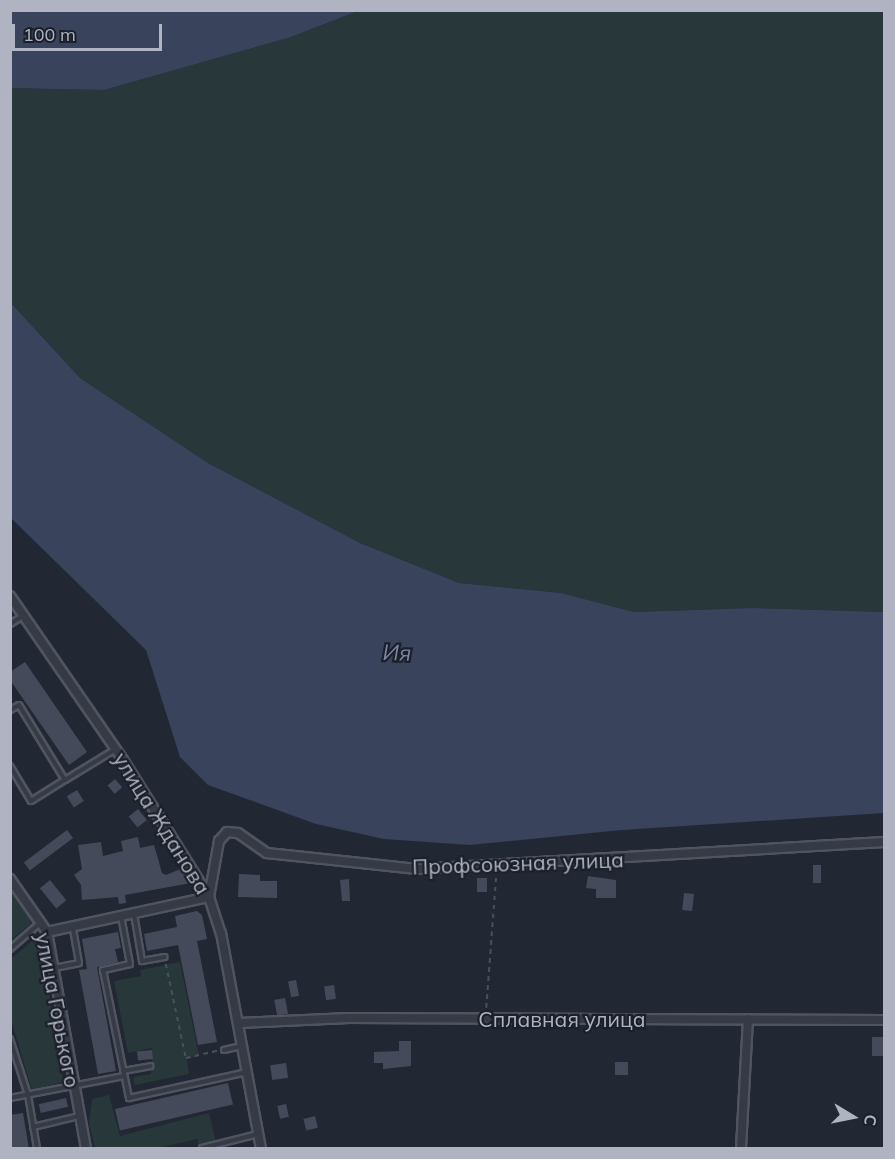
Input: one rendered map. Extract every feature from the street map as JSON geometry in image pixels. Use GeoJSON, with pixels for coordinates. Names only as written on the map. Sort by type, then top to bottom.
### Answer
{"type":"FeatureCollection","features":[{"type":"Feature","properties":{"kind":"street","name":"улица Жданова"},"geometry":{"type":"LineString","coordinates":[[10,596],[116,749],[209,897],[221,933],[261,1149]]}},
{"type":"Feature","properties":{"kind":"street","name":"Профсоюзная улица"},"geometry":{"type":"LineString","coordinates":[[209,897],[219,841],[227,832],[238,833],[267,853],[417,869],[885,842]]}},
{"type":"Feature","properties":{"kind":"street","name":"улица Горького"},"geometry":{"type":"LineString","coordinates":[[10,879],[47,932],[86,1149]]}},
{"type":"Feature","properties":{"kind":"street"},"geometry":{"type":"LineString","coordinates":[[47,932],[209,897]]}},
{"type":"Feature","properties":{"kind":"street","name":"Сплавная улица"},"geometry":{"type":"LineString","coordinates":[[239,1023],[349,1018],[885,1020]]}},
{"type":"Feature","properties":{"kind":"street"},"geometry":{"type":"LineString","coordinates":[[741,1149],[748,1019]]}},
{"type":"Feature","properties":{"kind":"lane"},"geometry":{"type":"LineString","coordinates":[[10,624],[23,616]]}},
{"type":"Feature","properties":{"kind":"lane"},"geometry":{"type":"LineString","coordinates":[[10,710],[19,705],[65,780]]}},
{"type":"Feature","properties":{"kind":"lane"},"geometry":{"type":"LineString","coordinates":[[10,766],[31,801],[116,749]]}},
{"type":"Feature","properties":{"kind":"lane"},"geometry":{"type":"LineString","coordinates":[[134,912],[142,961],[165,957]]}},
{"type":"Feature","properties":{"kind":"lane"},"geometry":{"type":"LineString","coordinates":[[121,915],[130,964],[103,970],[129,1098],[248,1072]]}},
{"type":"Feature","properties":{"kind":"lane"},"geometry":{"type":"LineString","coordinates":[[10,949],[40,922]]}},
{"type":"Feature","properties":{"kind":"lane"},"geometry":{"type":"LineString","coordinates":[[53,968],[79,963],[73,926]]}},
{"type":"Feature","properties":{"kind":"lane"},"geometry":{"type":"LineString","coordinates":[[10,1039],[28,1095],[37,1149]]}},
{"type":"Feature","properties":{"kind":"lane"},"geometry":{"type":"LineString","coordinates":[[224,1050],[243,1046]]}},
{"type":"Feature","properties":{"kind":"lane"},"geometry":{"type":"LineString","coordinates":[[10,1098],[73,1086],[151,1066]]}},
{"type":"Feature","properties":{"kind":"lane"},"geometry":{"type":"LineString","coordinates":[[33,1127],[80,1116]]}},
{"type":"Feature","properties":{"kind":"lane"},"geometry":{"type":"LineString","coordinates":[[202,1149],[258,1134]]}},
{"type":"Feature","properties":{"kind":"path"},"geometry":{"type":"LineString","coordinates":[[485,1019],[496,865]]}},
{"type":"Feature","properties":{"kind":"path"},"geometry":{"type":"LineString","coordinates":[[165,957],[186,1058],[224,1050]]}},
{"type":"Feature","properties":{"kind":"shaded area"},"geometry":{"type":"Polygon","coordinates":[[[358,11],[884,11],[884,612],[752,608],[634,612],[561,593],[459,583],[360,543],[208,463],[80,378],[11,303],[11,88],[104,90],[291,37],[358,11]]]}},
{"type":"Feature","properties":{"kind":"shaded area"},"geometry":{"type":"Polygon","coordinates":[[[11,890],[33,922],[10,940],[11,890]]]}},
{"type":"Feature","properties":{"kind":"shaded area"},"geometry":{"type":"Polygon","coordinates":[[[40,934],[63,1082],[32,1090],[11,1020],[11,959],[40,934]]]}},
{"type":"Feature","properties":{"kind":"shaded area"},"geometry":{"type":"Polygon","coordinates":[[[180,962],[199,1056],[187,1059],[189,1074],[135,1085],[133,1077],[151,1074],[152,1048],[128,1053],[114,981],[141,976],[140,970],[180,962]]]}},
{"type":"Feature","properties":{"kind":"shaded area"},"geometry":{"type":"Polygon","coordinates":[[[109,1095],[120,1136],[209,1113],[216,1142],[199,1146],[197,1139],[159,1148],[95,1148],[89,1123],[92,1099],[109,1095]]]}},
{"type":"Feature","properties":{"kind":"water"},"geometry":{"type":"Polygon","coordinates":[[[11,10],[358,11],[291,37],[104,90],[11,88],[11,10]]]}},
{"type":"Feature","properties":{"kind":"water","name":"Ия"},"geometry":{"type":"Polygon","coordinates":[[[11,303],[80,378],[208,463],[360,543],[459,583],[561,593],[634,612],[752,608],[884,612],[884,813],[622,830],[470,845],[384,839],[316,824],[208,785],[180,757],[146,650],[11,518],[11,303]]]}},
{"type":"Feature","properties":{"kind":"building"},"geometry":{"type":"Polygon","coordinates":[[[25,662],[87,752],[69,765],[10,680],[10,672],[25,662]]]}},
{"type":"Feature","properties":{"kind":"building"},"geometry":{"type":"Polygon","coordinates":[[[115,779],[122,787],[115,794],[107,786],[115,779]]]}},
{"type":"Feature","properties":{"kind":"building"},"geometry":{"type":"Polygon","coordinates":[[[77,790],[84,801],[74,807],[67,796],[77,790]]]}},
{"type":"Feature","properties":{"kind":"building"},"geometry":{"type":"Polygon","coordinates":[[[138,809],[147,820],[137,827],[129,817],[138,809]]]}},
{"type":"Feature","properties":{"kind":"building"},"geometry":{"type":"Polygon","coordinates":[[[67,830],[73,838],[30,870],[24,862],[67,830]]]}},
{"type":"Feature","properties":{"kind":"building"},"geometry":{"type":"Polygon","coordinates":[[[138,837],[140,848],[154,845],[162,873],[166,875],[183,868],[191,883],[125,895],[126,903],[119,904],[118,897],[82,900],[81,885],[74,875],[82,869],[78,845],[101,842],[103,856],[123,851],[121,841],[138,837]]]}},
{"type":"Feature","properties":{"kind":"building"},"geometry":{"type":"Polygon","coordinates":[[[813,865],[821,865],[821,883],[813,883],[813,865]]]}},
{"type":"Feature","properties":{"kind":"building"},"geometry":{"type":"Polygon","coordinates":[[[239,874],[260,875],[260,881],[277,881],[277,898],[238,897],[239,874]]]}},
{"type":"Feature","properties":{"kind":"building"},"geometry":{"type":"Polygon","coordinates":[[[588,876],[616,880],[616,898],[596,898],[596,889],[586,888],[588,876]]]}},
{"type":"Feature","properties":{"kind":"building"},"geometry":{"type":"Polygon","coordinates":[[[477,878],[487,878],[487,892],[477,892],[477,878]]]}},
{"type":"Feature","properties":{"kind":"building"},"geometry":{"type":"Polygon","coordinates":[[[349,879],[350,901],[342,901],[340,880],[349,879]]]}},
{"type":"Feature","properties":{"kind":"building"},"geometry":{"type":"Polygon","coordinates":[[[50,880],[66,900],[56,908],[40,888],[50,880]]]}},
{"type":"Feature","properties":{"kind":"building"},"geometry":{"type":"Polygon","coordinates":[[[684,893],[694,894],[692,911],[682,910],[684,893]]]}},
{"type":"Feature","properties":{"kind":"building"},"geometry":{"type":"Polygon","coordinates":[[[197,911],[202,915],[207,939],[197,941],[217,1042],[198,1045],[178,945],[147,951],[144,934],[177,927],[175,916],[197,911]]]}},
{"type":"Feature","properties":{"kind":"building"},"geometry":{"type":"Polygon","coordinates":[[[118,932],[121,948],[115,949],[118,962],[97,967],[116,1071],[98,1074],[79,970],[87,969],[82,939],[118,932]]]}},
{"type":"Feature","properties":{"kind":"building"},"geometry":{"type":"Polygon","coordinates":[[[296,980],[299,996],[291,997],[288,982],[296,980]]]}},
{"type":"Feature","properties":{"kind":"building"},"geometry":{"type":"Polygon","coordinates":[[[334,985],[336,999],[326,1000],[324,986],[334,985]]]}},
{"type":"Feature","properties":{"kind":"building"},"geometry":{"type":"Polygon","coordinates":[[[285,998],[288,1014],[277,1016],[274,1000],[285,998]]]}},
{"type":"Feature","properties":{"kind":"building"},"geometry":{"type":"Polygon","coordinates":[[[872,1037],[884,1037],[884,1056],[872,1056],[872,1037]]]}},
{"type":"Feature","properties":{"kind":"building"},"geometry":{"type":"Polygon","coordinates":[[[399,1041],[411,1041],[411,1066],[383,1069],[383,1063],[374,1063],[374,1052],[399,1051],[399,1041]]]}},
{"type":"Feature","properties":{"kind":"building"},"geometry":{"type":"Polygon","coordinates":[[[152,1050],[153,1059],[138,1061],[137,1052],[152,1050]]]}},
{"type":"Feature","properties":{"kind":"building"},"geometry":{"type":"Polygon","coordinates":[[[615,1062],[628,1062],[628,1075],[615,1075],[615,1062]]]}},
{"type":"Feature","properties":{"kind":"building"},"geometry":{"type":"Polygon","coordinates":[[[286,1063],[288,1078],[272,1080],[270,1065],[286,1063]]]}},
{"type":"Feature","properties":{"kind":"building"},"geometry":{"type":"Polygon","coordinates":[[[228,1083],[233,1104],[120,1131],[115,1109],[228,1083]]]}},
{"type":"Feature","properties":{"kind":"building"},"geometry":{"type":"Polygon","coordinates":[[[66,1098],[68,1107],[41,1113],[39,1104],[66,1098]]]}},
{"type":"Feature","properties":{"kind":"building"},"geometry":{"type":"Polygon","coordinates":[[[286,1104],[289,1117],[280,1119],[277,1106],[286,1104]]]}},
{"type":"Feature","properties":{"kind":"building"},"geometry":{"type":"Polygon","coordinates":[[[23,1113],[29,1149],[10,1149],[10,1115],[23,1113]]]}},
{"type":"Feature","properties":{"kind":"building"},"geometry":{"type":"Polygon","coordinates":[[[315,1116],[318,1128],[306,1131],[303,1119],[315,1116]]]}}]}
